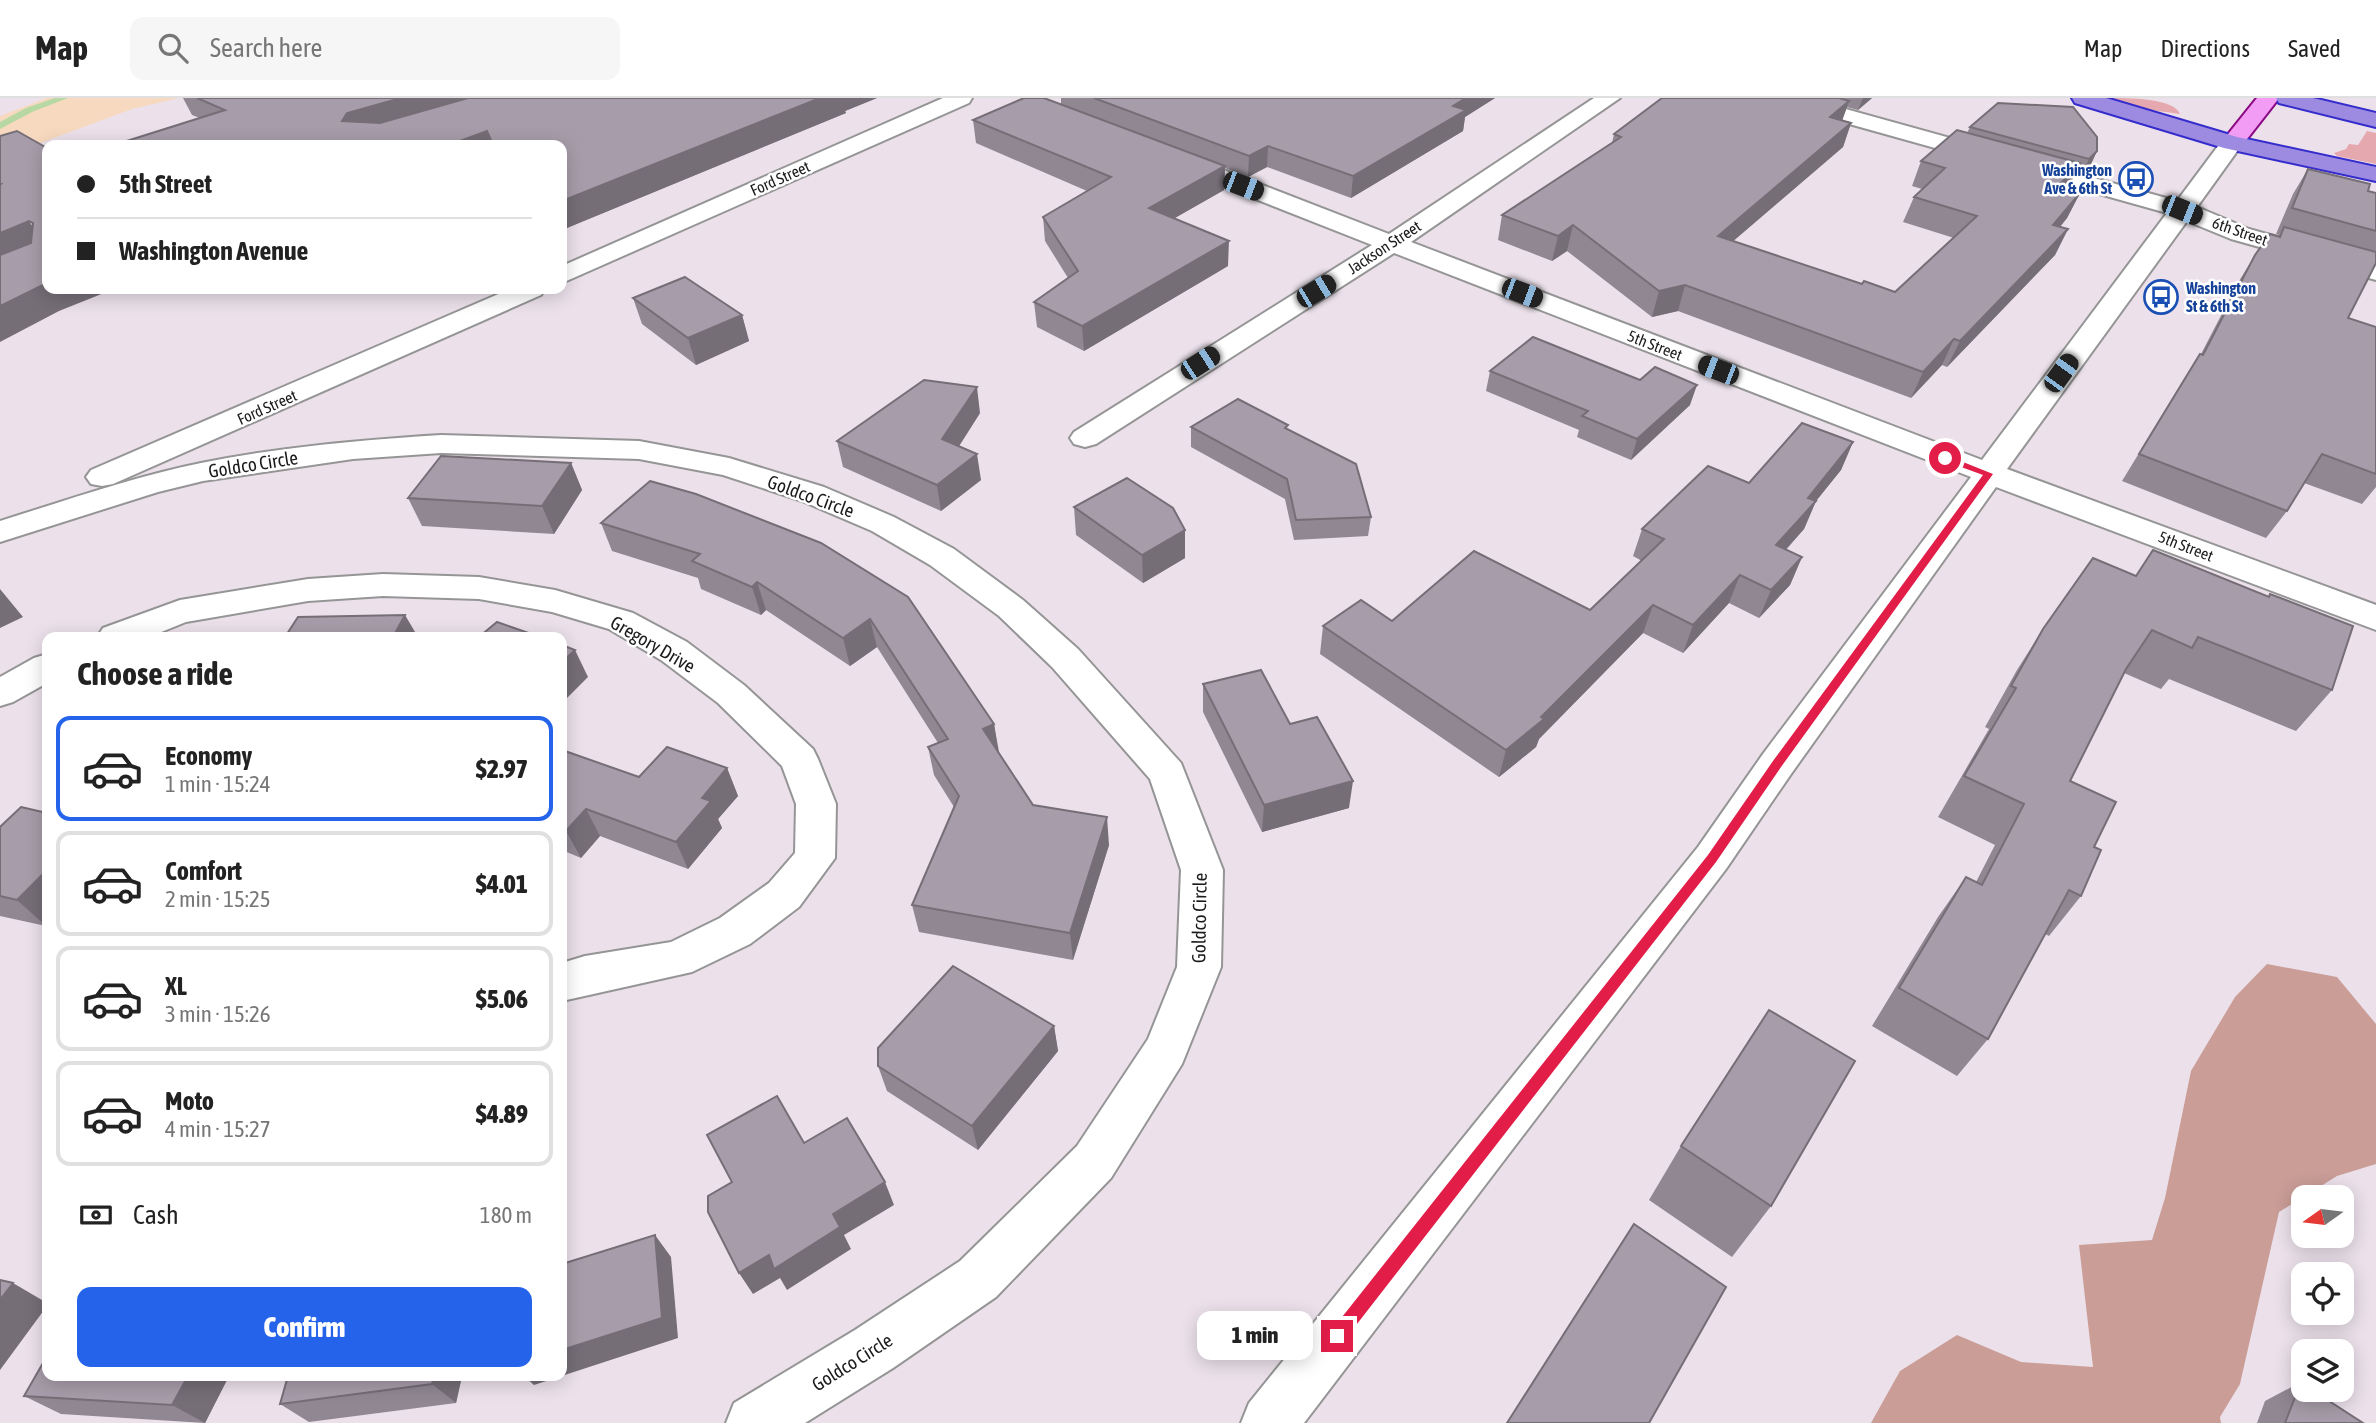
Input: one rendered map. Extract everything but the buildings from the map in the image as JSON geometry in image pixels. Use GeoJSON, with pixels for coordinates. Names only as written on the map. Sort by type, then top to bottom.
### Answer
{"type":"FeatureCollection","features":[{"type":"Feature","properties":{"kind":"highway"},"geometry":{"type":"LineString","coordinates":[[2083,98],[2232,143],[2376,174]]}},
{"type":"Feature","properties":{"kind":"highway"},"geometry":{"type":"LineString","coordinates":[[2287,98],[2376,120]]}},
{"type":"Feature","properties":{"kind":"highway"},"geometry":{"type":"LineString","coordinates":[[2361,98],[2376,102]]}},
{"type":"Feature","properties":{"kind":"main road"},"geometry":{"type":"LineString","coordinates":[[2232,143],[2268,98]]}},
{"type":"Feature","properties":{"kind":"street","name":"Ford Street"},"geometry":{"type":"LineString","coordinates":[[567,273],[961,98]]}},
{"type":"Feature","properties":{"kind":"street","name":"Jackson Street"},"geometry":{"type":"LineString","coordinates":[[1084,438],[1393,243],[1533,146],[1609,98]]}},
{"type":"Feature","properties":{"kind":"street","name":"6th Street"},"geometry":{"type":"LineString","coordinates":[[1782,98],[2182,210],[2240,234],[2376,272]]}},
{"type":"Feature","properties":{"kind":"street"},"geometry":{"type":"LineString","coordinates":[[1269,1423],[1712,858],[1777,764],[2232,143]]}},
{"type":"Feature","properties":{"kind":"street","name":"5th Street"},"geometry":{"type":"LineString","coordinates":[[1157,152],[1988,474],[2067,501],[2376,618]]}},
{"type":"Feature","properties":{"kind":"street","name":"Ford Street"},"geometry":{"type":"LineString","coordinates":[[0,520],[205,434],[521,294]]}},
{"type":"Feature","properties":{"kind":"street","name":"Goldco Circle"},"geometry":{"type":"LineString","coordinates":[[205,434],[239,441],[387,425],[532,422],[618,439],[639,450]]}},
{"type":"Feature","properties":{"kind":"street","name":"Goldco Circle"},"geometry":{"type":"LineString","coordinates":[[0,532],[148,485],[203,471],[353,450],[454,444],[639,450],[729,467],[825,499],[884,524],[942,556],[1011,608],[1065,658],[1167,773],[1202,870],[1199,967],[1166,1050],[1094,1162],[978,1279],[874,1349],[754,1423]]}},
{"type":"Feature","properties":{"kind":"street","name":"Gregory Drive"},"geometry":{"type":"LineString","coordinates":[[128,632],[180,612],[308,590],[383,585],[478,589],[555,601],[621,621],[674,651],[731,694],[799,759],[816,804],[815,858],[784,895],[735,931],[677,959],[569,974]]}},
{"type":"Feature","properties":{"kind":"street"},"geometry":{"type":"LineString","coordinates":[[0,693],[42,670]]}},
{"type":"Feature","properties":{"kind":"shaded area"},"geometry":{"type":"Polygon","coordinates":[[[47,98],[179,98],[132,109],[48,140],[42,140],[42,142],[0,158],[0,116],[47,98]]]}},
{"type":"Feature","properties":{"kind":"shaded area"},"geometry":{"type":"Polygon","coordinates":[[[2108,98],[2160,102],[2176,109],[2180,114],[2150,110],[2108,98]]]}},
{"type":"Feature","properties":{"kind":"shaded area"},"geometry":{"type":"Polygon","coordinates":[[[2367,131],[2376,133],[2376,164],[2337,156],[2334,153],[2346,149],[2349,144],[2358,145],[2367,131]]]}},
{"type":"Feature","properties":{"kind":"shaded area"},"geometry":{"type":"Polygon","coordinates":[[[2267,964],[2337,977],[2376,1024],[2376,1164],[2337,1176],[2322,1185],[2291,1185],[2291,1205],[2279,1212],[2240,1384],[2220,1417],[2221,1423],[1871,1423],[1900,1371],[1957,1335],[2021,1362],[2093,1367],[2079,1245],[2152,1240],[2165,1198],[2191,1071],[2235,997],[2267,964]]]}},
{"type":"Feature","properties":{"kind":"waterway"},"geometry":{"type":"LineString","coordinates":[[0,126],[29,110],[64,98]]}},
{"type":"Feature","properties":{"kind":"place","name":"Washington Ave & 6th St"},"geometry":{"type":"Point","coordinates":[2136,179]}},
{"type":"Feature","properties":{"kind":"place","name":"Washington St & 6th St"},"geometry":{"type":"Point","coordinates":[2161,297]}},
{"type":"Feature","properties":{"kind":"route"},"geometry":{"type":"LineString","coordinates":[[1337,1336],[1712,858],[1777,764],[1974,497],[1988,474],[1945,458]]}}]}
